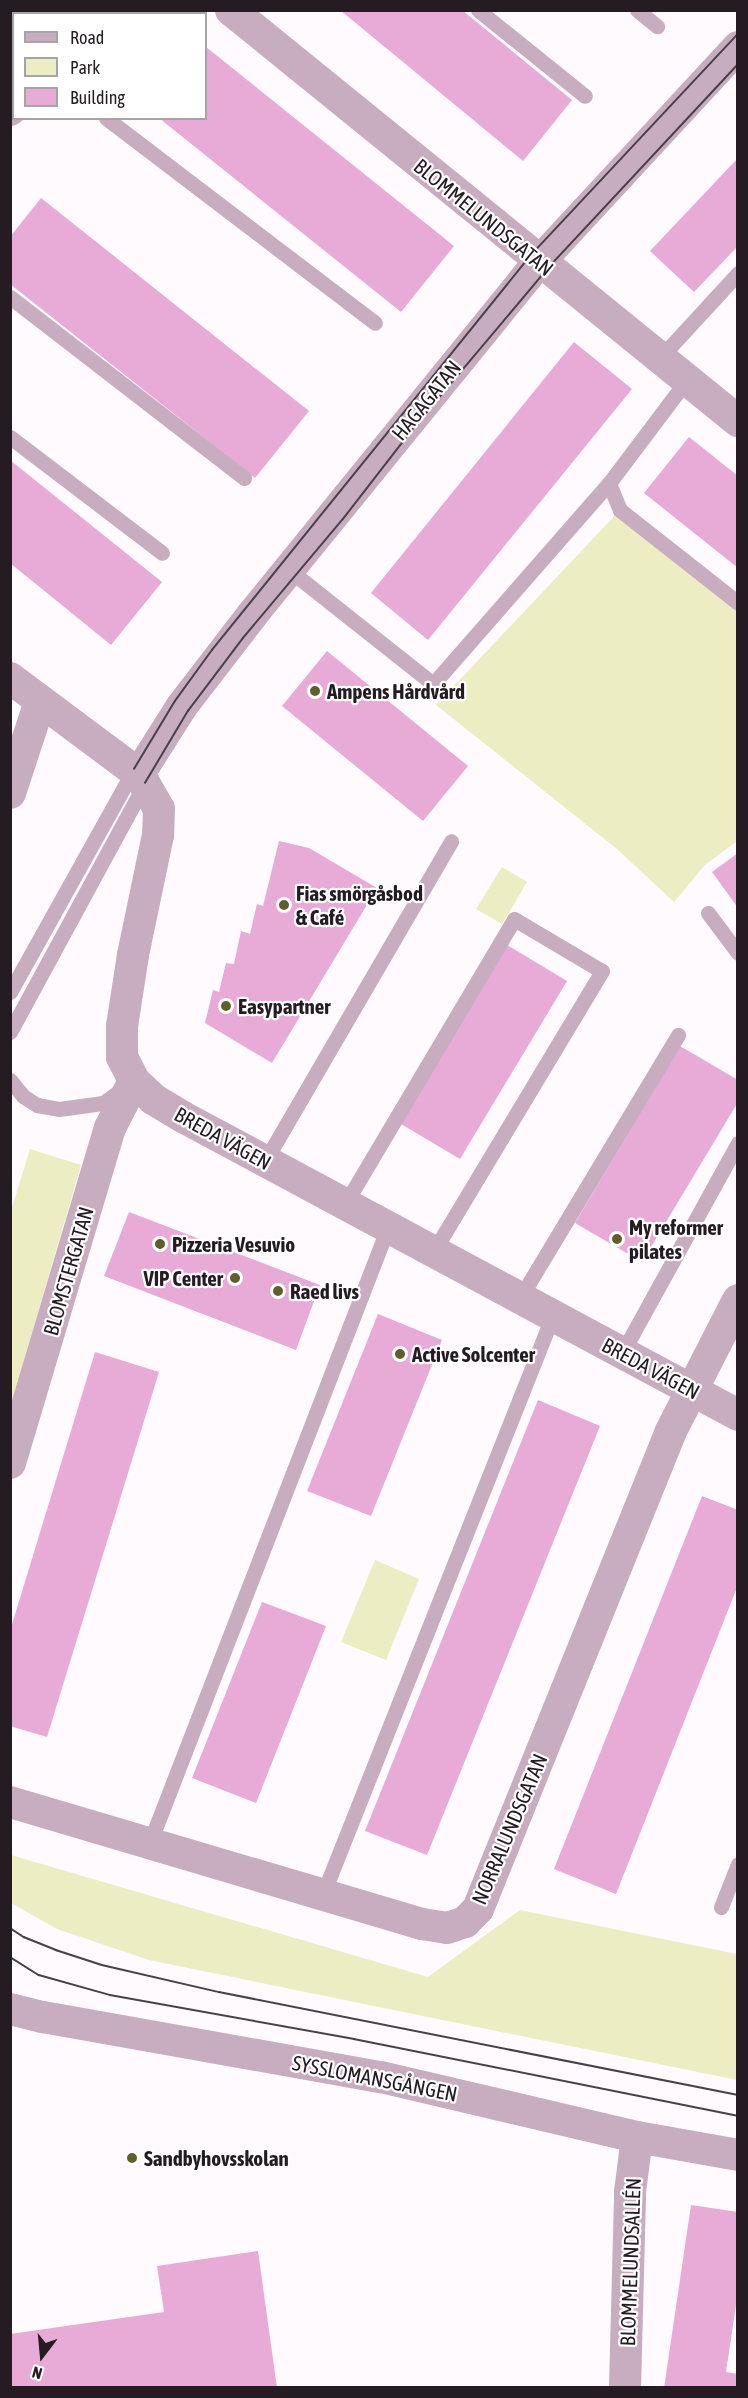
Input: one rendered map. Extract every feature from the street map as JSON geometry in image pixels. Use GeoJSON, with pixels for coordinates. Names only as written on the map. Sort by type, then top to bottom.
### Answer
{"type":"FeatureCollection","features":[{"type":"Feature","properties":{"kind":"street","name":"BLOMMELUNDSGATAN"},"geometry":{"type":"LineString","coordinates":[[231,10],[539,262],[738,421]]}},
{"type":"Feature","properties":{"kind":"street","name":"HAGAGATAN"},"geometry":{"type":"LineString","coordinates":[[139,776],[182,706],[288,568],[539,262],[738,47]]}},
{"type":"Feature","properties":{"kind":"street","name":"BREDA VÄGEN"},"geometry":{"type":"LineString","coordinates":[[10,678],[139,776],[159,809],[158,836],[133,955],[122,1026],[122,1057],[134,1081],[153,1099],[183,1117],[738,1415]]}},
{"type":"Feature","properties":{"kind":"street"},"geometry":{"type":"LineString","coordinates":[[10,792],[40,702]]}},
{"type":"Feature","properties":{"kind":"street","name":"BLOMSTERGATAN"},"geometry":{"type":"LineString","coordinates":[[10,1464],[110,1128],[134,1081]]}},
{"type":"Feature","properties":{"kind":"street","name":"NORRALUNDSGATAN"},"geometry":{"type":"LineString","coordinates":[[10,1802],[422,1924],[447,1928],[465,1922],[478,1909],[690,1389],[738,1300]]}},
{"type":"Feature","properties":{"kind":"street","name":"SYSSLOMANSGÅNGEN"},"geometry":{"type":"LineString","coordinates":[[10,2009],[54,2019],[381,2077],[638,2137],[738,2155]]}},
{"type":"Feature","properties":{"kind":"street","name":"BLOMMELUNDSALLÉN"},"geometry":{"type":"LineString","coordinates":[[625,2388],[630,2192],[638,2137]]}},
{"type":"Feature","properties":{"kind":"lane"},"geometry":{"type":"LineString","coordinates":[[478,10],[585,96]]}},
{"type":"Feature","properties":{"kind":"lane"},"geometry":{"type":"LineString","coordinates":[[637,10],[657,26]]}},
{"type":"Feature","properties":{"kind":"lane"},"geometry":{"type":"LineString","coordinates":[[109,120],[375,322]]}},
{"type":"Feature","properties":{"kind":"lane"},"geometry":{"type":"LineString","coordinates":[[659,359],[738,273]]}},
{"type":"Feature","properties":{"kind":"lane"},"geometry":{"type":"LineString","coordinates":[[10,297],[244,478]]}},
{"type":"Feature","properties":{"kind":"lane"},"geometry":{"type":"LineString","coordinates":[[288,568],[433,684],[609,483],[686,381]]}},
{"type":"Feature","properties":{"kind":"lane"},"geometry":{"type":"LineString","coordinates":[[10,437],[162,553]]}},
{"type":"Feature","properties":{"kind":"lane"},"geometry":{"type":"LineString","coordinates":[[609,483],[620,510],[738,603]]}},
{"type":"Feature","properties":{"kind":"lane"},"geometry":{"type":"LineString","coordinates":[[10,992],[139,776]]}},
{"type":"Feature","properties":{"kind":"lane"},"geometry":{"type":"LineString","coordinates":[[10,1032],[139,776]]}},
{"type":"Feature","properties":{"kind":"lane"},"geometry":{"type":"LineString","coordinates":[[265,1161],[451,841]]}},
{"type":"Feature","properties":{"kind":"lane"},"geometry":{"type":"LineString","coordinates":[[708,913],[738,952]]}},
{"type":"Feature","properties":{"kind":"lane"},"geometry":{"type":"LineString","coordinates":[[345,1204],[514,919],[602,971],[434,1251]]}},
{"type":"Feature","properties":{"kind":"lane"},"geometry":{"type":"LineString","coordinates":[[520,1298],[678,1035]]}},
{"type":"Feature","properties":{"kind":"lane"},"geometry":{"type":"LineString","coordinates":[[10,1080],[23,1096],[37,1105],[59,1109],[82,1108],[103,1103],[134,1081]]}},
{"type":"Feature","properties":{"kind":"lane"},"geometry":{"type":"LineString","coordinates":[[622,1353],[738,1143]]}},
{"type":"Feature","properties":{"kind":"lane"},"geometry":{"type":"LineString","coordinates":[[150,1842],[388,1227]]}},
{"type":"Feature","properties":{"kind":"lane"},"geometry":{"type":"LineString","coordinates":[[323,1894],[552,1315]]}},
{"type":"Feature","properties":{"kind":"lane"},"geometry":{"type":"LineString","coordinates":[[721,1907],[738,1864]]}},
{"type":"Feature","properties":{"kind":"green space"},"geometry":{"type":"Polygon","coordinates":[[[620,510],[737,603],[737,841],[705,865],[674,902],[617,849],[436,705],[620,510]]]}},
{"type":"Feature","properties":{"kind":"green space"},"geometry":{"type":"Polygon","coordinates":[[[502,867],[527,882],[502,924],[476,909],[502,867]]]}},
{"type":"Feature","properties":{"kind":"green space"},"geometry":{"type":"Polygon","coordinates":[[[30,1149],[81,1165],[11,1405],[11,1211],[30,1149]]]}},
{"type":"Feature","properties":{"kind":"green space"},"geometry":{"type":"Polygon","coordinates":[[[375,1560],[419,1579],[386,1660],[341,1642],[375,1560]]]}},
{"type":"Feature","properties":{"kind":"green space"},"geometry":{"type":"Polygon","coordinates":[[[11,1855],[428,1977],[520,1910],[737,1954],[737,2080],[149,1960],[57,1929],[11,1903],[11,1855]]]}},
{"type":"Feature","properties":{"kind":"building"},"geometry":{"type":"Polygon","coordinates":[[[340,10],[462,10],[572,100],[523,161],[340,10]]]}},
{"type":"Feature","properties":{"kind":"building"},"geometry":{"type":"Polygon","coordinates":[[[207,48],[454,246],[401,312],[161,120],[207,120],[207,48]]]}},
{"type":"Feature","properties":{"kind":"building"},"geometry":{"type":"Polygon","coordinates":[[[738,158],[738,246],[694,292],[650,251],[738,158]]]}},
{"type":"Feature","properties":{"kind":"building"},"geometry":{"type":"Polygon","coordinates":[[[41,198],[309,411],[255,478],[10,284],[10,237],[41,198]]]}},
{"type":"Feature","properties":{"kind":"building"},"geometry":{"type":"Polygon","coordinates":[[[574,342],[632,389],[428,640],[371,593],[574,342]]]}},
{"type":"Feature","properties":{"kind":"building"},"geometry":{"type":"Polygon","coordinates":[[[689,437],[738,476],[738,568],[644,493],[689,437]]]}},
{"type":"Feature","properties":{"kind":"building"},"geometry":{"type":"Polygon","coordinates":[[[10,460],[162,582],[111,645],[10,563],[10,460]]]}},
{"type":"Feature","properties":{"kind":"building"},"geometry":{"type":"Polygon","coordinates":[[[327,651],[468,766],[423,821],[282,706],[327,651]]]}},
{"type":"Feature","properties":{"kind":"building"},"geometry":{"type":"Polygon","coordinates":[[[279,841],[309,848],[377,888],[272,1063],[205,1023],[213,990],[219,992],[226,963],[234,964],[241,931],[250,934],[257,904],[263,906],[279,841]]]}},
{"type":"Feature","properties":{"kind":"building"},"geometry":{"type":"Polygon","coordinates":[[[738,853],[738,908],[712,872],[738,853]]]}},
{"type":"Feature","properties":{"kind":"building"},"geometry":{"type":"Polygon","coordinates":[[[504,943],[567,981],[460,1159],[396,1121],[504,943]]]}},
{"type":"Feature","properties":{"kind":"building"},"geometry":{"type":"Polygon","coordinates":[[[680,1046],[738,1080],[738,1102],[642,1262],[575,1223],[680,1046]]]}},
{"type":"Feature","properties":{"kind":"building"},"geometry":{"type":"Polygon","coordinates":[[[129,1212],[320,1285],[296,1350],[104,1276],[129,1212]]]}},
{"type":"Feature","properties":{"kind":"building"},"geometry":{"type":"Polygon","coordinates":[[[378,1314],[442,1340],[371,1516],[307,1491],[378,1314]]]}},
{"type":"Feature","properties":{"kind":"building"},"geometry":{"type":"Polygon","coordinates":[[[95,1352],[159,1372],[47,1737],[10,1726],[10,1631],[95,1352]]]}},
{"type":"Feature","properties":{"kind":"building"},"geometry":{"type":"Polygon","coordinates":[[[538,1400],[600,1426],[427,1855],[365,1831],[538,1400]]]}},
{"type":"Feature","properties":{"kind":"building"},"geometry":{"type":"Polygon","coordinates":[[[702,1496],[738,1510],[738,1585],[616,1894],[554,1869],[702,1496]]]}},
{"type":"Feature","properties":{"kind":"building"},"geometry":{"type":"Polygon","coordinates":[[[262,1602],[326,1626],[256,1803],[192,1778],[262,1602]]]}},
{"type":"Feature","properties":{"kind":"building"},"geometry":{"type":"Polygon","coordinates":[[[691,2205],[738,2212],[738,2292],[726,2372],[738,2374],[738,2388],[664,2388],[691,2205]]]}},
{"type":"Feature","properties":{"kind":"building"},"geometry":{"type":"Polygon","coordinates":[[[258,2251],[277,2388],[10,2388],[10,2334],[164,2312],[157,2266],[258,2251]]]}},
{"type":"Feature","properties":{"kind":"tram line"},"geometry":{"type":"LineString","coordinates":[[134,769],[175,701],[212,650],[531,255],[738,34]]}},
{"type":"Feature","properties":{"kind":"tram line"},"geometry":{"type":"LineString","coordinates":[[145,783],[188,711],[243,638],[343,519],[416,425],[548,268],[738,64]]}},
{"type":"Feature","properties":{"kind":"tram line"},"geometry":{"type":"LineString","coordinates":[[10,1928],[24,1937],[56,1950],[102,1965],[219,1992],[738,2095]]}},
{"type":"Feature","properties":{"kind":"tram line"},"geometry":{"type":"LineString","coordinates":[[10,1957],[39,1975],[110,1995],[354,2039],[738,2116]]}},
{"type":"Feature","properties":{"kind":"place","name":"Ampens Hårdvård"},"geometry":{"type":"Point","coordinates":[315,691]}},
{"type":"Feature","properties":{"kind":"place","name":"Fias smörgåsbod & Café"},"geometry":{"type":"Point","coordinates":[284,905]}},
{"type":"Feature","properties":{"kind":"place","name":"Easypartner"},"geometry":{"type":"Point","coordinates":[226,1006]}},
{"type":"Feature","properties":{"kind":"place","name":"My reformer pilates"},"geometry":{"type":"Point","coordinates":[617,1239]}},
{"type":"Feature","properties":{"kind":"place","name":"Pizzeria Vesuvio"},"geometry":{"type":"Point","coordinates":[160,1244]}},
{"type":"Feature","properties":{"kind":"place","name":"VIP Center"},"geometry":{"type":"Point","coordinates":[235,1278]}},
{"type":"Feature","properties":{"kind":"place","name":"Raed livs"},"geometry":{"type":"Point","coordinates":[278,1291]}},
{"type":"Feature","properties":{"kind":"place","name":"Active Solcenter"},"geometry":{"type":"Point","coordinates":[400,1354]}},
{"type":"Feature","properties":{"kind":"place","name":"Sandbyhovsskolan"},"geometry":{"type":"Point","coordinates":[132,2158]}}]}
